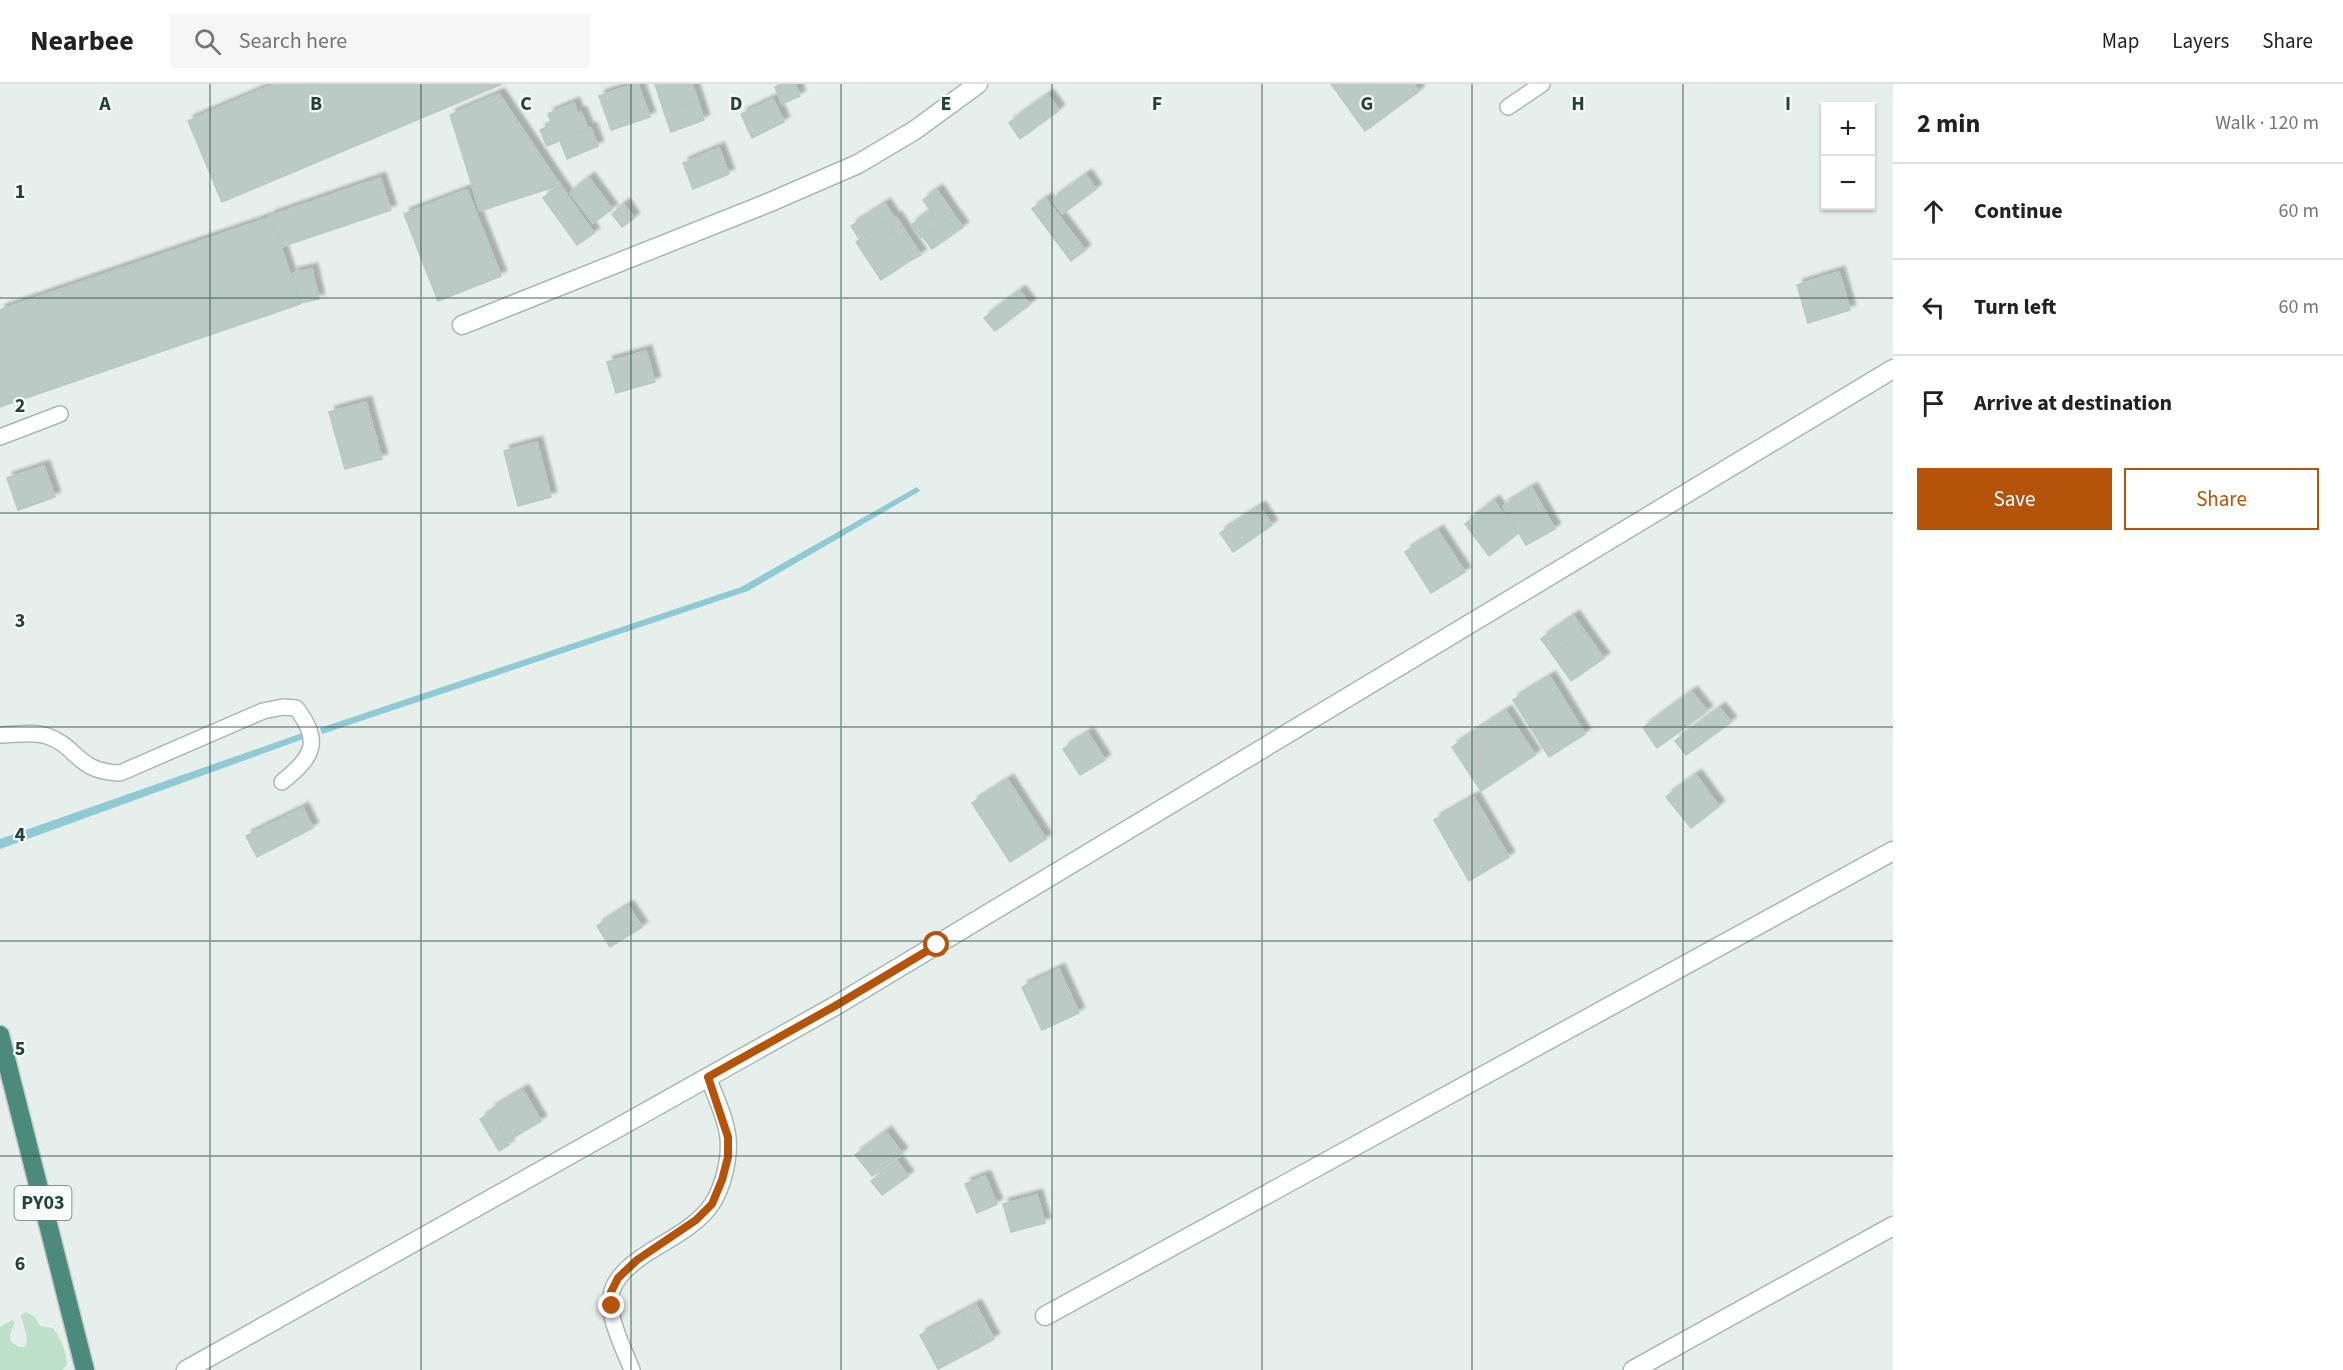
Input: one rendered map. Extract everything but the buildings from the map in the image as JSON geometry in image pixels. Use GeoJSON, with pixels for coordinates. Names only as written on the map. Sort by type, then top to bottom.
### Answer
{"type":"FeatureCollection","features":[{"type":"Feature","properties":{"kind":"highway","name":"PY03"},"geometry":{"type":"LineString","coordinates":[[1,1041],[85,1370]]}},
{"type":"Feature","properties":{"kind":"street"},"geometry":{"type":"LineString","coordinates":[[462,326],[768,203],[858,164],[915,130],[978,84]]}},
{"type":"Feature","properties":{"kind":"street"},"geometry":{"type":"LineString","coordinates":[[186,1370],[835,1006],[1893,369]]}},
{"type":"Feature","properties":{"kind":"street"},"geometry":{"type":"LineString","coordinates":[[1045,1316],[1893,850]]}},
{"type":"Feature","properties":{"kind":"street"},"geometry":{"type":"LineString","coordinates":[[1633,1370],[1893,1226]]}},
{"type":"Feature","properties":{"kind":"lane"},"geometry":{"type":"LineString","coordinates":[[1508,107],[1542,84]]}},
{"type":"Feature","properties":{"kind":"lane"},"geometry":{"type":"LineString","coordinates":[[0,437],[60,414]]}},
{"type":"Feature","properties":{"kind":"lane"},"geometry":{"type":"LineString","coordinates":[[0,735],[46,735],[60,742],[96,770],[120,773],[263,711],[283,707],[296,708],[306,721],[311,741],[310,755],[302,766],[282,782]]}},
{"type":"Feature","properties":{"kind":"lane"},"geometry":{"type":"LineString","coordinates":[[632,1370],[613,1320],[611,1292],[618,1278],[637,1260],[696,1220],[712,1204],[728,1157],[728,1137],[708,1077]]}},
{"type":"Feature","properties":{"kind":"green space"},"geometry":{"type":"Polygon","coordinates":[[[26,1312],[35,1317],[40,1326],[53,1328],[56,1332],[63,1345],[67,1365],[62,1370],[0,1370],[0,1327],[12,1320],[15,1322],[10,1335],[11,1342],[19,1347],[25,1347],[27,1338],[21,1315],[26,1312]]]}},
{"type":"Feature","properties":{"kind":"water"},"geometry":{"type":"Polygon","coordinates":[[[917,487],[920,491],[748,591],[322,734],[320,728],[741,587],[917,487]]]}},
{"type":"Feature","properties":{"kind":"water"},"geometry":{"type":"Polygon","coordinates":[[[305,732],[306,738],[0,849],[0,839],[305,732]]]}},
{"type":"Feature","properties":{"kind":"route"},"geometry":{"type":"LineString","coordinates":[[612,1306],[611,1292],[618,1278],[637,1260],[696,1220],[712,1204],[728,1157],[728,1137],[708,1077],[835,1006],[937,945]]}}]}
